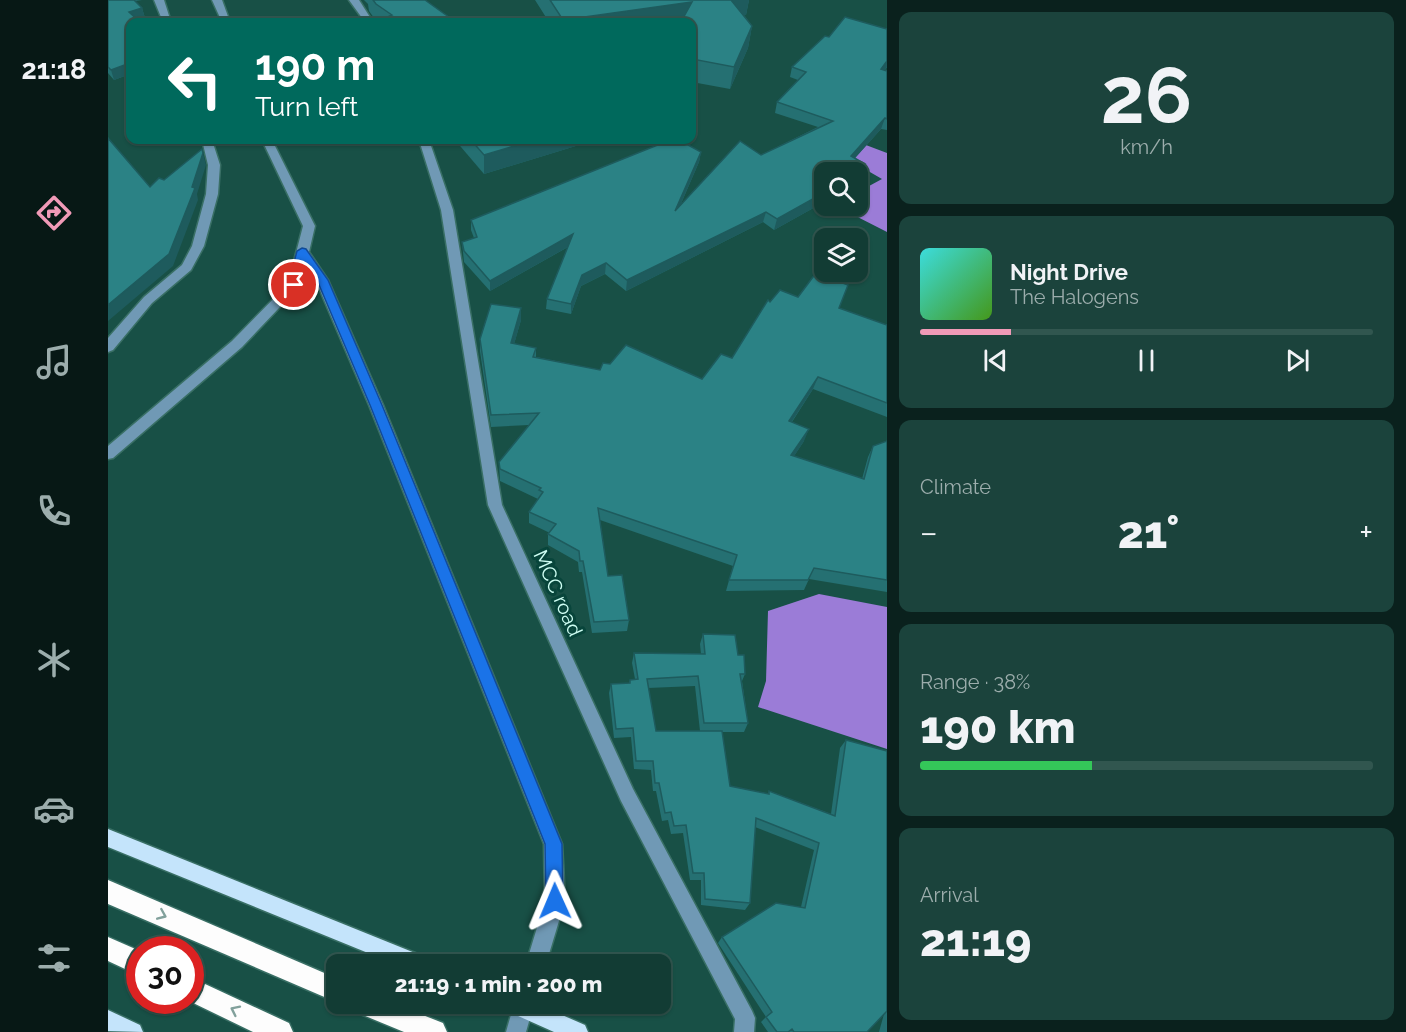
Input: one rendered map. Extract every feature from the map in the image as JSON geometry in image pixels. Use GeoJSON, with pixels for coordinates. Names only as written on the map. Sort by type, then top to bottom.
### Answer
{"type":"FeatureCollection","features":[{"type":"Feature","properties":{"kind":"highway"},"geometry":{"type":"LineString","coordinates":[[108,892],[326,986]]}},
{"type":"Feature","properties":{"kind":"highway"},"geometry":{"type":"LineString","coordinates":[[108,949],[126,957]]}},
{"type":"Feature","properties":{"kind":"highway"},"geometry":{"type":"LineString","coordinates":[[204,996],[279,1032]]}},
{"type":"Feature","properties":{"kind":"highway"},"geometry":{"type":"LineString","coordinates":[[391,1014],[434,1032]]}},
{"type":"Feature","properties":{"kind":"main road"},"geometry":{"type":"LineString","coordinates":[[108,837],[394,954]]}},
{"type":"Feature","properties":{"kind":"main road"},"geometry":{"type":"LineString","coordinates":[[539,1014],[578,1032]]}},
{"type":"Feature","properties":{"kind":"main road"},"geometry":{"type":"LineString","coordinates":[[108,1020],[133,1032]]}},
{"type":"Feature","properties":{"kind":"street"},"geometry":{"type":"LineString","coordinates":[[159,0],[166,18]]}},
{"type":"Feature","properties":{"kind":"street"},"geometry":{"type":"LineString","coordinates":[[217,0],[224,18]]}},
{"type":"Feature","properties":{"kind":"street"},"geometry":{"type":"LineString","coordinates":[[354,0],[366,18]]}},
{"type":"Feature","properties":{"kind":"street"},"geometry":{"type":"LineString","coordinates":[[108,347],[148,300],[187,267],[198,246],[213,184],[214,165],[208,144]]}},
{"type":"Feature","properties":{"kind":"street"},"geometry":{"type":"LineString","coordinates":[[108,454],[237,344],[294,285],[309,226],[269,144]]}},
{"type":"Feature","properties":{"kind":"street","name":"MCC road"},"geometry":{"type":"LineString","coordinates":[[425,144],[447,210],[495,505],[627,795],[745,1018],[744,1032]]}},
{"type":"Feature","properties":{"kind":"street"},"geometry":{"type":"LineString","coordinates":[[302,251],[322,280],[376,405],[554,844],[555,901],[539,954]]}},
{"type":"Feature","properties":{"kind":"street"},"geometry":{"type":"LineString","coordinates":[[516,1032],[519,1014]]}},
{"type":"Feature","properties":{"kind":"shaded area"},"geometry":{"type":"Polygon","coordinates":[[[850,139],[887,153],[887,232],[856,216],[868,216],[868,187],[882,179],[868,171],[868,162],[853,162],[830,149],[850,139]]]}},
{"type":"Feature","properties":{"kind":"shaded area"},"geometry":{"type":"Polygon","coordinates":[[[819,594],[887,607],[887,749],[758,707],[766,681],[768,611],[819,594]]]}},
{"type":"Feature","properties":{"kind":"building"},"geometry":{"type":"Polygon","coordinates":[[[108,0],[134,0],[142,8],[129,12],[136,18],[126,18],[126,64],[111,70],[108,67],[108,0]]]}},
{"type":"Feature","properties":{"kind":"building"},"geometry":{"type":"Polygon","coordinates":[[[373,0],[425,0],[450,18],[385,18],[392,15],[373,0]]]}},
{"type":"Feature","properties":{"kind":"building"},"geometry":{"type":"Polygon","coordinates":[[[550,0],[731,0],[752,26],[734,67],[696,60],[696,18],[683,18],[692,2],[577,18],[562,18],[550,0]]]}},
{"type":"Feature","properties":{"kind":"building"},"geometry":{"type":"Polygon","coordinates":[[[845,17],[887,29],[887,61],[881,69],[887,71],[887,119],[885,118],[851,156],[862,162],[814,162],[814,198],[777,219],[766,212],[627,280],[606,263],[582,275],[571,304],[547,299],[573,234],[490,281],[464,251],[462,242],[477,237],[471,220],[660,144],[686,144],[701,152],[675,211],[740,141],[761,155],[833,121],[777,102],[806,72],[792,67],[825,36],[829,37],[845,17]]]}},
{"type":"Feature","properties":{"kind":"building"},"geometry":{"type":"Polygon","coordinates":[[[108,138],[150,187],[159,178],[164,180],[202,149],[203,153],[192,187],[195,188],[169,254],[108,305],[108,138]]]}},
{"type":"Feature","properties":{"kind":"building"},"geometry":{"type":"Polygon","coordinates":[[[474,144],[521,144],[484,155],[474,144]]]}},
{"type":"Feature","properties":{"kind":"building"},"geometry":{"type":"Polygon","coordinates":[[[814,276],[814,282],[840,282],[848,285],[839,308],[887,325],[887,403],[818,377],[789,421],[809,429],[791,455],[864,479],[873,446],[887,441],[887,580],[814,568],[808,580],[729,580],[737,555],[598,508],[608,576],[622,575],[629,620],[594,622],[583,561],[580,561],[579,551],[548,534],[556,524],[529,512],[543,492],[539,490],[541,488],[500,469],[499,462],[539,413],[491,415],[480,339],[491,304],[521,308],[511,343],[536,348],[533,357],[600,370],[603,363],[610,364],[626,345],[702,379],[721,354],[732,358],[768,300],[770,302],[780,290],[798,297],[814,276]]]}},
{"type":"Feature","properties":{"kind":"building"},"geometry":{"type":"Polygon","coordinates":[[[703,634],[735,635],[738,655],[744,655],[745,674],[740,674],[748,723],[704,723],[698,676],[647,679],[656,731],[722,731],[730,786],[769,794],[769,791],[835,816],[846,740],[887,751],[887,1011],[867,1032],[794,1032],[792,1029],[788,1032],[777,1032],[766,1017],[772,1012],[722,937],[776,903],[805,908],[819,843],[756,818],[750,903],[705,899],[704,873],[693,873],[686,825],[674,826],[671,812],[665,813],[659,783],[655,783],[653,761],[636,761],[633,728],[616,729],[611,684],[630,683],[630,680],[638,679],[634,653],[705,654],[703,634]]]}},
{"type":"Feature","properties":{"kind":"route"},"geometry":{"type":"LineString","coordinates":[[294,285],[302,251],[322,280],[376,405],[554,844],[555,901]]}}]}
